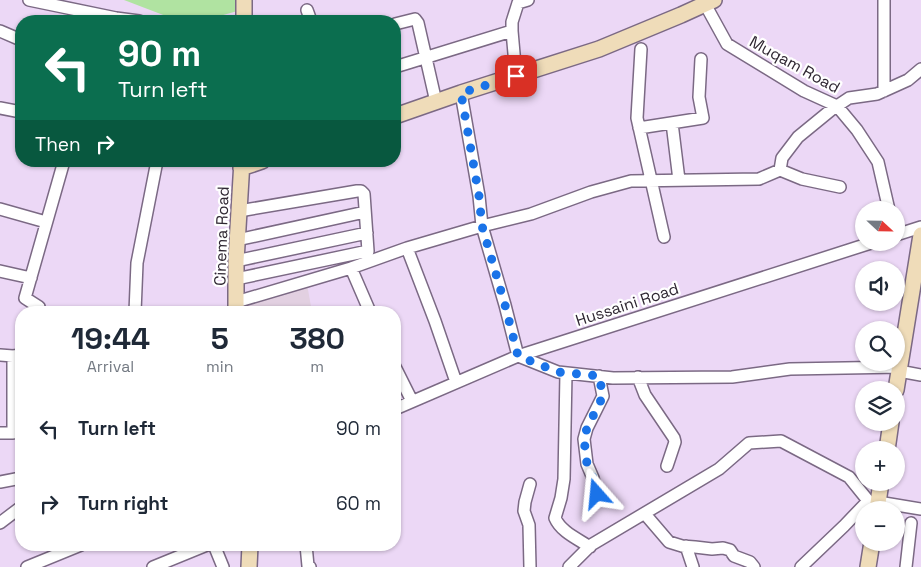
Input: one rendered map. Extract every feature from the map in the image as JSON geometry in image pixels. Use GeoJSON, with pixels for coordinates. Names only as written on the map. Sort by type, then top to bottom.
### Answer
{"type":"FeatureCollection","features":[{"type":"Feature","properties":{"kind":"street"},"geometry":{"type":"LineString","coordinates":[[29,0],[94,15]]}},
{"type":"Feature","properties":{"kind":"street"},"geometry":{"type":"LineString","coordinates":[[244,0],[244,15]]}},
{"type":"Feature","properties":{"kind":"street"},"geometry":{"type":"LineString","coordinates":[[516,76],[512,22],[518,3],[528,0]]}},
{"type":"Feature","properties":{"kind":"street"},"geometry":{"type":"LineString","coordinates":[[884,0],[884,91]]}},
{"type":"Feature","properties":{"kind":"street"},"geometry":{"type":"LineString","coordinates":[[401,114],[599,49],[700,4]]}},
{"type":"Feature","properties":{"kind":"street","name":"Muqam Road"},"geometry":{"type":"LineString","coordinates":[[700,4],[727,44],[804,91],[837,106],[857,130],[878,162],[887,201]]}},
{"type":"Feature","properties":{"kind":"street"},"geometry":{"type":"LineString","coordinates":[[401,22],[415,19],[418,23],[436,102]]}},
{"type":"Feature","properties":{"kind":"street"},"geometry":{"type":"LineString","coordinates":[[0,31],[15,37]]}},
{"type":"Feature","properties":{"kind":"street"},"geometry":{"type":"LineString","coordinates":[[401,66],[512,31]]}},
{"type":"Feature","properties":{"kind":"street"},"geometry":{"type":"LineString","coordinates":[[641,49],[637,118],[664,236]]}},
{"type":"Feature","properties":{"kind":"street"},"geometry":{"type":"LineString","coordinates":[[639,128],[703,118],[699,97],[701,59]]}},
{"type":"Feature","properties":{"kind":"street"},"geometry":{"type":"LineString","coordinates":[[780,170],[782,158],[798,137],[837,106],[850,98],[877,94],[884,91],[908,80],[921,69]]}},
{"type":"Feature","properties":{"kind":"street"},"geometry":{"type":"LineString","coordinates":[[461,93],[479,196],[482,226],[518,356],[558,372],[613,378],[732,377],[790,369],[855,369]]}},
{"type":"Feature","properties":{"kind":"street"},"geometry":{"type":"LineString","coordinates":[[0,108],[15,111]]}},
{"type":"Feature","properties":{"kind":"street"},"geometry":{"type":"LineString","coordinates":[[672,123],[679,180]]}},
{"type":"Feature","properties":{"kind":"street"},"geometry":{"type":"LineString","coordinates":[[37,306],[25,298],[62,167]]}},
{"type":"Feature","properties":{"kind":"street"},"geometry":{"type":"LineString","coordinates":[[135,306],[137,263],[156,167]]}},
{"type":"Feature","properties":{"kind":"street","name":"Cinema Road"},"geometry":{"type":"LineString","coordinates":[[236,306],[239,211],[250,167]]}},
{"type":"Feature","properties":{"kind":"street"},"geometry":{"type":"LineString","coordinates":[[239,306],[407,248],[531,214],[591,192],[631,182],[759,179],[780,170],[802,178],[840,186]]}},
{"type":"Feature","properties":{"kind":"street"},"geometry":{"type":"LineString","coordinates":[[236,278],[368,251],[364,194],[361,191],[239,211]]}},
{"type":"Feature","properties":{"kind":"street"},"geometry":{"type":"LineString","coordinates":[[0,209],[46,222]]}},
{"type":"Feature","properties":{"kind":"street"},"geometry":{"type":"LineString","coordinates":[[237,240],[365,212]]}},
{"type":"Feature","properties":{"kind":"street"},"geometry":{"type":"LineString","coordinates":[[905,232],[921,227]]}},
{"type":"Feature","properties":{"kind":"street"},"geometry":{"type":"LineString","coordinates":[[236,261],[367,233]]}},
{"type":"Feature","properties":{"kind":"street"},"geometry":{"type":"LineString","coordinates":[[905,333],[921,236]]}},
{"type":"Feature","properties":{"kind":"street"},"geometry":{"type":"LineString","coordinates":[[407,248],[456,382]]}},
{"type":"Feature","properties":{"kind":"street","name":"Hussaini Road"},"geometry":{"type":"LineString","coordinates":[[401,406],[518,356],[855,248]]}},
{"type":"Feature","properties":{"kind":"street"},"geometry":{"type":"LineString","coordinates":[[351,268],[367,306]]}},
{"type":"Feature","properties":{"kind":"street"},"geometry":{"type":"LineString","coordinates":[[0,271],[31,278]]}},
{"type":"Feature","properties":{"kind":"street"},"geometry":{"type":"LineString","coordinates":[[0,355],[15,356]]}},
{"type":"Feature","properties":{"kind":"street"},"geometry":{"type":"LineString","coordinates":[[905,371],[921,375]]}},
{"type":"Feature","properties":{"kind":"street"},"geometry":{"type":"LineString","coordinates":[[566,373],[564,479],[555,518],[564,530],[590,547]]}},
{"type":"Feature","properties":{"kind":"street"},"geometry":{"type":"LineString","coordinates":[[597,494],[587,464],[584,439],[587,428],[603,396],[599,376]]}},
{"type":"Feature","properties":{"kind":"street"},"geometry":{"type":"LineString","coordinates":[[638,378],[645,395],[674,438],[675,442],[667,466]]}},
{"type":"Feature","properties":{"kind":"street"},"geometry":{"type":"LineString","coordinates":[[401,379],[412,401]]}},
{"type":"Feature","properties":{"kind":"street"},"geometry":{"type":"LineString","coordinates":[[0,433],[13,433],[15,394]]}},
{"type":"Feature","properties":{"kind":"street"},"geometry":{"type":"LineString","coordinates":[[569,567],[590,547],[720,469],[749,443],[781,441],[849,477],[871,501]]}},
{"type":"Feature","properties":{"kind":"street"},"geometry":{"type":"LineString","coordinates":[[0,482],[15,479]]}},
{"type":"Feature","properties":{"kind":"street"},"geometry":{"type":"LineString","coordinates":[[530,484],[524,511],[529,525],[530,567]]}},
{"type":"Feature","properties":{"kind":"street"},"geometry":{"type":"LineString","coordinates":[[905,507],[921,509]]}},
{"type":"Feature","properties":{"kind":"street"},"geometry":{"type":"LineString","coordinates":[[0,523],[15,512]]}},
{"type":"Feature","properties":{"kind":"street"},"geometry":{"type":"LineString","coordinates":[[645,514],[670,542],[686,546],[730,550],[734,556],[750,562],[754,567]]}},
{"type":"Feature","properties":{"kind":"street"},"geometry":{"type":"LineString","coordinates":[[801,567],[855,518]]}},
{"type":"Feature","properties":{"kind":"street"},"geometry":{"type":"LineString","coordinates":[[906,567],[911,523]]}},
{"type":"Feature","properties":{"kind":"street"},"geometry":{"type":"LineString","coordinates":[[686,546],[693,567]]}},
{"type":"Feature","properties":{"kind":"street"},"geometry":{"type":"LineString","coordinates":[[27,567],[66,551]]}},
{"type":"Feature","properties":{"kind":"street"},"geometry":{"type":"LineString","coordinates":[[153,567],[192,551]]}},
{"type":"Feature","properties":{"kind":"street"},"geometry":{"type":"LineString","coordinates":[[216,551],[223,567]]}},
{"type":"Feature","properties":{"kind":"street"},"geometry":{"type":"LineString","coordinates":[[249,567],[250,551]]}},
{"type":"Feature","properties":{"kind":"street"},"geometry":{"type":"LineString","coordinates":[[306,551],[307,562],[310,567]]}},
{"type":"Feature","properties":{"kind":"street"},"geometry":{"type":"LineString","coordinates":[[868,567],[871,551]]}},
{"type":"Feature","properties":{"kind":"shaded area"},"geometry":{"type":"Polygon","coordinates":[[[307,284],[311,306],[240,306],[241,299],[307,284]]]}},
{"type":"Feature","properties":{"kind":"green space"},"geometry":{"type":"Polygon","coordinates":[[[124,0],[241,0],[241,10],[223,15],[163,15],[124,0]]]}},
{"type":"Feature","properties":{"kind":"route"},"geometry":{"type":"LineString","coordinates":[[516,76],[461,93],[479,196],[482,226],[518,356],[558,372],[599,376],[603,396],[587,428],[584,439],[587,464],[597,494]]}}]}
